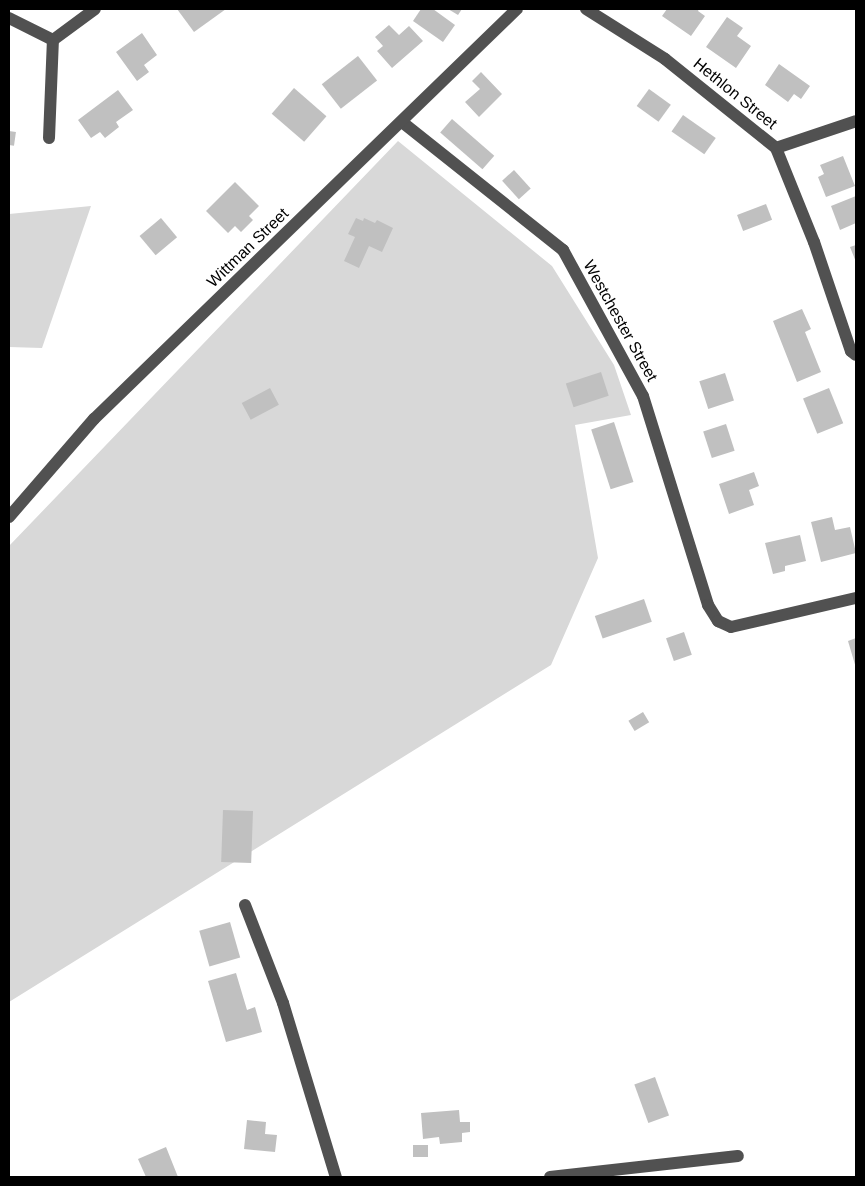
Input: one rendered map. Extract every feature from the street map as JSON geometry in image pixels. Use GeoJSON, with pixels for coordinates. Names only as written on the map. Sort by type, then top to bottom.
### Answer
{"type":"FeatureCollection","features":[{"type":"Feature","properties":{"kind":"street"},"geometry":{"type":"LineString","coordinates":[[53,40],[95,9]]}},
{"type":"Feature","properties":{"kind":"street","name":"Wittman Street"},"geometry":{"type":"LineString","coordinates":[[9,517],[94,420],[517,9]]}},
{"type":"Feature","properties":{"kind":"street","name":"Hethlon Street"},"geometry":{"type":"LineString","coordinates":[[586,9],[665,58],[776,148],[814,242],[851,352],[856,355]]}},
{"type":"Feature","properties":{"kind":"street"},"geometry":{"type":"LineString","coordinates":[[9,18],[53,40]]}},
{"type":"Feature","properties":{"kind":"street"},"geometry":{"type":"LineString","coordinates":[[49,138],[53,40]]}},
{"type":"Feature","properties":{"kind":"street"},"geometry":{"type":"LineString","coordinates":[[776,148],[856,121]]}},
{"type":"Feature","properties":{"kind":"street","name":"Westchester Street"},"geometry":{"type":"LineString","coordinates":[[402,122],[563,250],[643,396],[708,605],[718,621],[731,627],[856,598]]}},
{"type":"Feature","properties":{"kind":"street"},"geometry":{"type":"LineString","coordinates":[[245,905],[283,1003],[336,1177]]}},
{"type":"Feature","properties":{"kind":"street"},"geometry":{"type":"LineString","coordinates":[[550,1177],[738,1156]]}},
{"type":"Feature","properties":{"kind":"shaded area"},"geometry":{"type":"Polygon","coordinates":[[[398,141],[552,266],[614,365],[631,415],[575,425],[598,558],[551,665],[9,1002],[9,546],[398,141]]]}},
{"type":"Feature","properties":{"kind":"shaded area"},"geometry":{"type":"Polygon","coordinates":[[[91,206],[42,348],[9,347],[9,214],[91,206]]]}},
{"type":"Feature","properties":{"kind":"building"},"geometry":{"type":"Polygon","coordinates":[[[177,9],[226,9],[194,32],[177,9]]]}},
{"type":"Feature","properties":{"kind":"building"},"geometry":{"type":"Polygon","coordinates":[[[421,9],[433,9],[455,25],[443,42],[413,21],[421,9]]]}},
{"type":"Feature","properties":{"kind":"building"},"geometry":{"type":"Polygon","coordinates":[[[448,9],[462,9],[458,15],[448,9]]]}},
{"type":"Feature","properties":{"kind":"building"},"geometry":{"type":"Polygon","coordinates":[[[667,9],[699,9],[698,11],[705,16],[691,36],[662,16],[667,9]]]}},
{"type":"Feature","properties":{"kind":"building"},"geometry":{"type":"Polygon","coordinates":[[[727,17],[743,28],[737,36],[751,46],[736,68],[706,47],[727,17]]]}},
{"type":"Feature","properties":{"kind":"building"},"geometry":{"type":"Polygon","coordinates":[[[389,25],[399,35],[409,26],[423,41],[392,68],[377,51],[383,46],[375,37],[389,25]]]}},
{"type":"Feature","properties":{"kind":"building"},"geometry":{"type":"Polygon","coordinates":[[[142,33],[157,55],[144,65],[149,72],[137,81],[116,52],[142,33]]]}},
{"type":"Feature","properties":{"kind":"building"},"geometry":{"type":"Polygon","coordinates":[[[358,56],[377,80],[341,109],[322,84],[358,56]]]}},
{"type":"Feature","properties":{"kind":"building"},"geometry":{"type":"Polygon","coordinates":[[[779,64],[810,86],[801,99],[794,94],[788,102],[765,85],[779,64]]]}},
{"type":"Feature","properties":{"kind":"building"},"geometry":{"type":"Polygon","coordinates":[[[481,72],[502,94],[479,117],[465,102],[480,89],[472,81],[481,72]]]}},
{"type":"Feature","properties":{"kind":"building"},"geometry":{"type":"Polygon","coordinates":[[[294,88],[326,116],[304,142],[272,114],[294,88]]]}},
{"type":"Feature","properties":{"kind":"building"},"geometry":{"type":"Polygon","coordinates":[[[649,89],[671,105],[658,122],[637,106],[649,89]]]}},
{"type":"Feature","properties":{"kind":"building"},"geometry":{"type":"Polygon","coordinates":[[[118,90],[133,110],[116,122],[119,127],[105,138],[100,132],[91,138],[78,120],[118,90]]]}},
{"type":"Feature","properties":{"kind":"building"},"geometry":{"type":"Polygon","coordinates":[[[683,115],[716,138],[704,154],[672,131],[683,115]]]}},
{"type":"Feature","properties":{"kind":"building"},"geometry":{"type":"Polygon","coordinates":[[[452,119],[494,156],[482,169],[440,133],[452,119]]]}},
{"type":"Feature","properties":{"kind":"building"},"geometry":{"type":"Polygon","coordinates":[[[9,131],[16,132],[14,146],[9,145],[9,131]]]}},
{"type":"Feature","properties":{"kind":"building"},"geometry":{"type":"Polygon","coordinates":[[[843,156],[855,186],[826,197],[818,177],[824,174],[820,165],[843,156]]]}},
{"type":"Feature","properties":{"kind":"building"},"geometry":{"type":"Polygon","coordinates":[[[514,170],[531,189],[519,199],[502,181],[514,170]]]}},
{"type":"Feature","properties":{"kind":"building"},"geometry":{"type":"Polygon","coordinates":[[[235,182],[259,206],[249,216],[253,220],[241,232],[235,226],[228,233],[206,211],[235,182]]]}},
{"type":"Feature","properties":{"kind":"building"},"geometry":{"type":"Polygon","coordinates":[[[856,196],[856,223],[840,230],[831,206],[856,196]]]}},
{"type":"Feature","properties":{"kind":"building"},"geometry":{"type":"Polygon","coordinates":[[[766,204],[772,220],[743,231],[737,215],[766,204]]]}},
{"type":"Feature","properties":{"kind":"building"},"geometry":{"type":"Polygon","coordinates":[[[161,218],[177,237],[156,255],[140,236],[161,218]]]}},
{"type":"Feature","properties":{"kind":"building"},"geometry":{"type":"Polygon","coordinates":[[[356,218],[363,221],[364,218],[375,223],[377,220],[393,228],[382,252],[369,246],[359,268],[344,261],[355,237],[348,234],[356,218]]]}},
{"type":"Feature","properties":{"kind":"building"},"geometry":{"type":"Polygon","coordinates":[[[856,245],[856,262],[850,247],[856,245]]]}},
{"type":"Feature","properties":{"kind":"building"},"geometry":{"type":"Polygon","coordinates":[[[802,309],[811,329],[805,332],[821,372],[797,382],[773,321],[802,309]]]}},
{"type":"Feature","properties":{"kind":"building"},"geometry":{"type":"Polygon","coordinates":[[[601,372],[609,396],[574,407],[566,383],[601,372]]]}},
{"type":"Feature","properties":{"kind":"building"},"geometry":{"type":"Polygon","coordinates":[[[725,373],[734,401],[708,409],[699,381],[725,373]]]}},
{"type":"Feature","properties":{"kind":"building"},"geometry":{"type":"Polygon","coordinates":[[[270,388],[279,405],[251,420],[242,403],[270,388]]]}},
{"type":"Feature","properties":{"kind":"building"},"geometry":{"type":"Polygon","coordinates":[[[829,388],[843,423],[817,434],[803,398],[829,388]]]}},
{"type":"Feature","properties":{"kind":"building"},"geometry":{"type":"Polygon","coordinates":[[[614,422],[633,482],[611,489],[591,429],[614,422]]]}},
{"type":"Feature","properties":{"kind":"building"},"geometry":{"type":"Polygon","coordinates":[[[726,424],[735,451],[712,458],[703,431],[726,424]]]}},
{"type":"Feature","properties":{"kind":"building"},"geometry":{"type":"Polygon","coordinates":[[[754,472],[759,486],[749,490],[754,505],[729,514],[719,484],[754,472]]]}},
{"type":"Feature","properties":{"kind":"building"},"geometry":{"type":"Polygon","coordinates":[[[832,517],[835,530],[850,527],[856,553],[821,562],[811,522],[832,517]]]}},
{"type":"Feature","properties":{"kind":"building"},"geometry":{"type":"Polygon","coordinates":[[[800,535],[806,561],[785,566],[785,571],[773,574],[765,543],[800,535]]]}},
{"type":"Feature","properties":{"kind":"building"},"geometry":{"type":"Polygon","coordinates":[[[644,599],[652,622],[603,639],[595,616],[644,599]]]}},
{"type":"Feature","properties":{"kind":"building"},"geometry":{"type":"Polygon","coordinates":[[[684,632],[692,655],[674,661],[666,638],[684,632]]]}},
{"type":"Feature","properties":{"kind":"building"},"geometry":{"type":"Polygon","coordinates":[[[856,638],[856,668],[848,641],[856,638]]]}},
{"type":"Feature","properties":{"kind":"building"},"geometry":{"type":"Polygon","coordinates":[[[643,712],[649,722],[635,731],[628,721],[643,712]]]}},
{"type":"Feature","properties":{"kind":"building"},"geometry":{"type":"Polygon","coordinates":[[[223,810],[253,811],[251,863],[221,862],[223,810]]]}},
{"type":"Feature","properties":{"kind":"building"},"geometry":{"type":"Polygon","coordinates":[[[230,922],[240,958],[209,966],[199,931],[230,922]]]}},
{"type":"Feature","properties":{"kind":"building"},"geometry":{"type":"Polygon","coordinates":[[[236,973],[247,1010],[255,1007],[262,1032],[226,1042],[208,981],[236,973]]]}},
{"type":"Feature","properties":{"kind":"building"},"geometry":{"type":"Polygon","coordinates":[[[655,1077],[669,1116],[648,1123],[634,1085],[655,1077]]]}},
{"type":"Feature","properties":{"kind":"building"},"geometry":{"type":"Polygon","coordinates":[[[459,1110],[460,1122],[470,1122],[470,1132],[462,1133],[462,1142],[440,1144],[439,1137],[423,1139],[421,1113],[459,1110]]]}},
{"type":"Feature","properties":{"kind":"building"},"geometry":{"type":"Polygon","coordinates":[[[247,1120],[266,1122],[265,1134],[277,1135],[275,1152],[244,1149],[247,1120]]]}},
{"type":"Feature","properties":{"kind":"building"},"geometry":{"type":"Polygon","coordinates":[[[413,1145],[428,1145],[428,1157],[413,1157],[413,1145]]]}},
{"type":"Feature","properties":{"kind":"building"},"geometry":{"type":"Polygon","coordinates":[[[166,1147],[178,1177],[146,1177],[138,1159],[166,1147]]]}}]}
